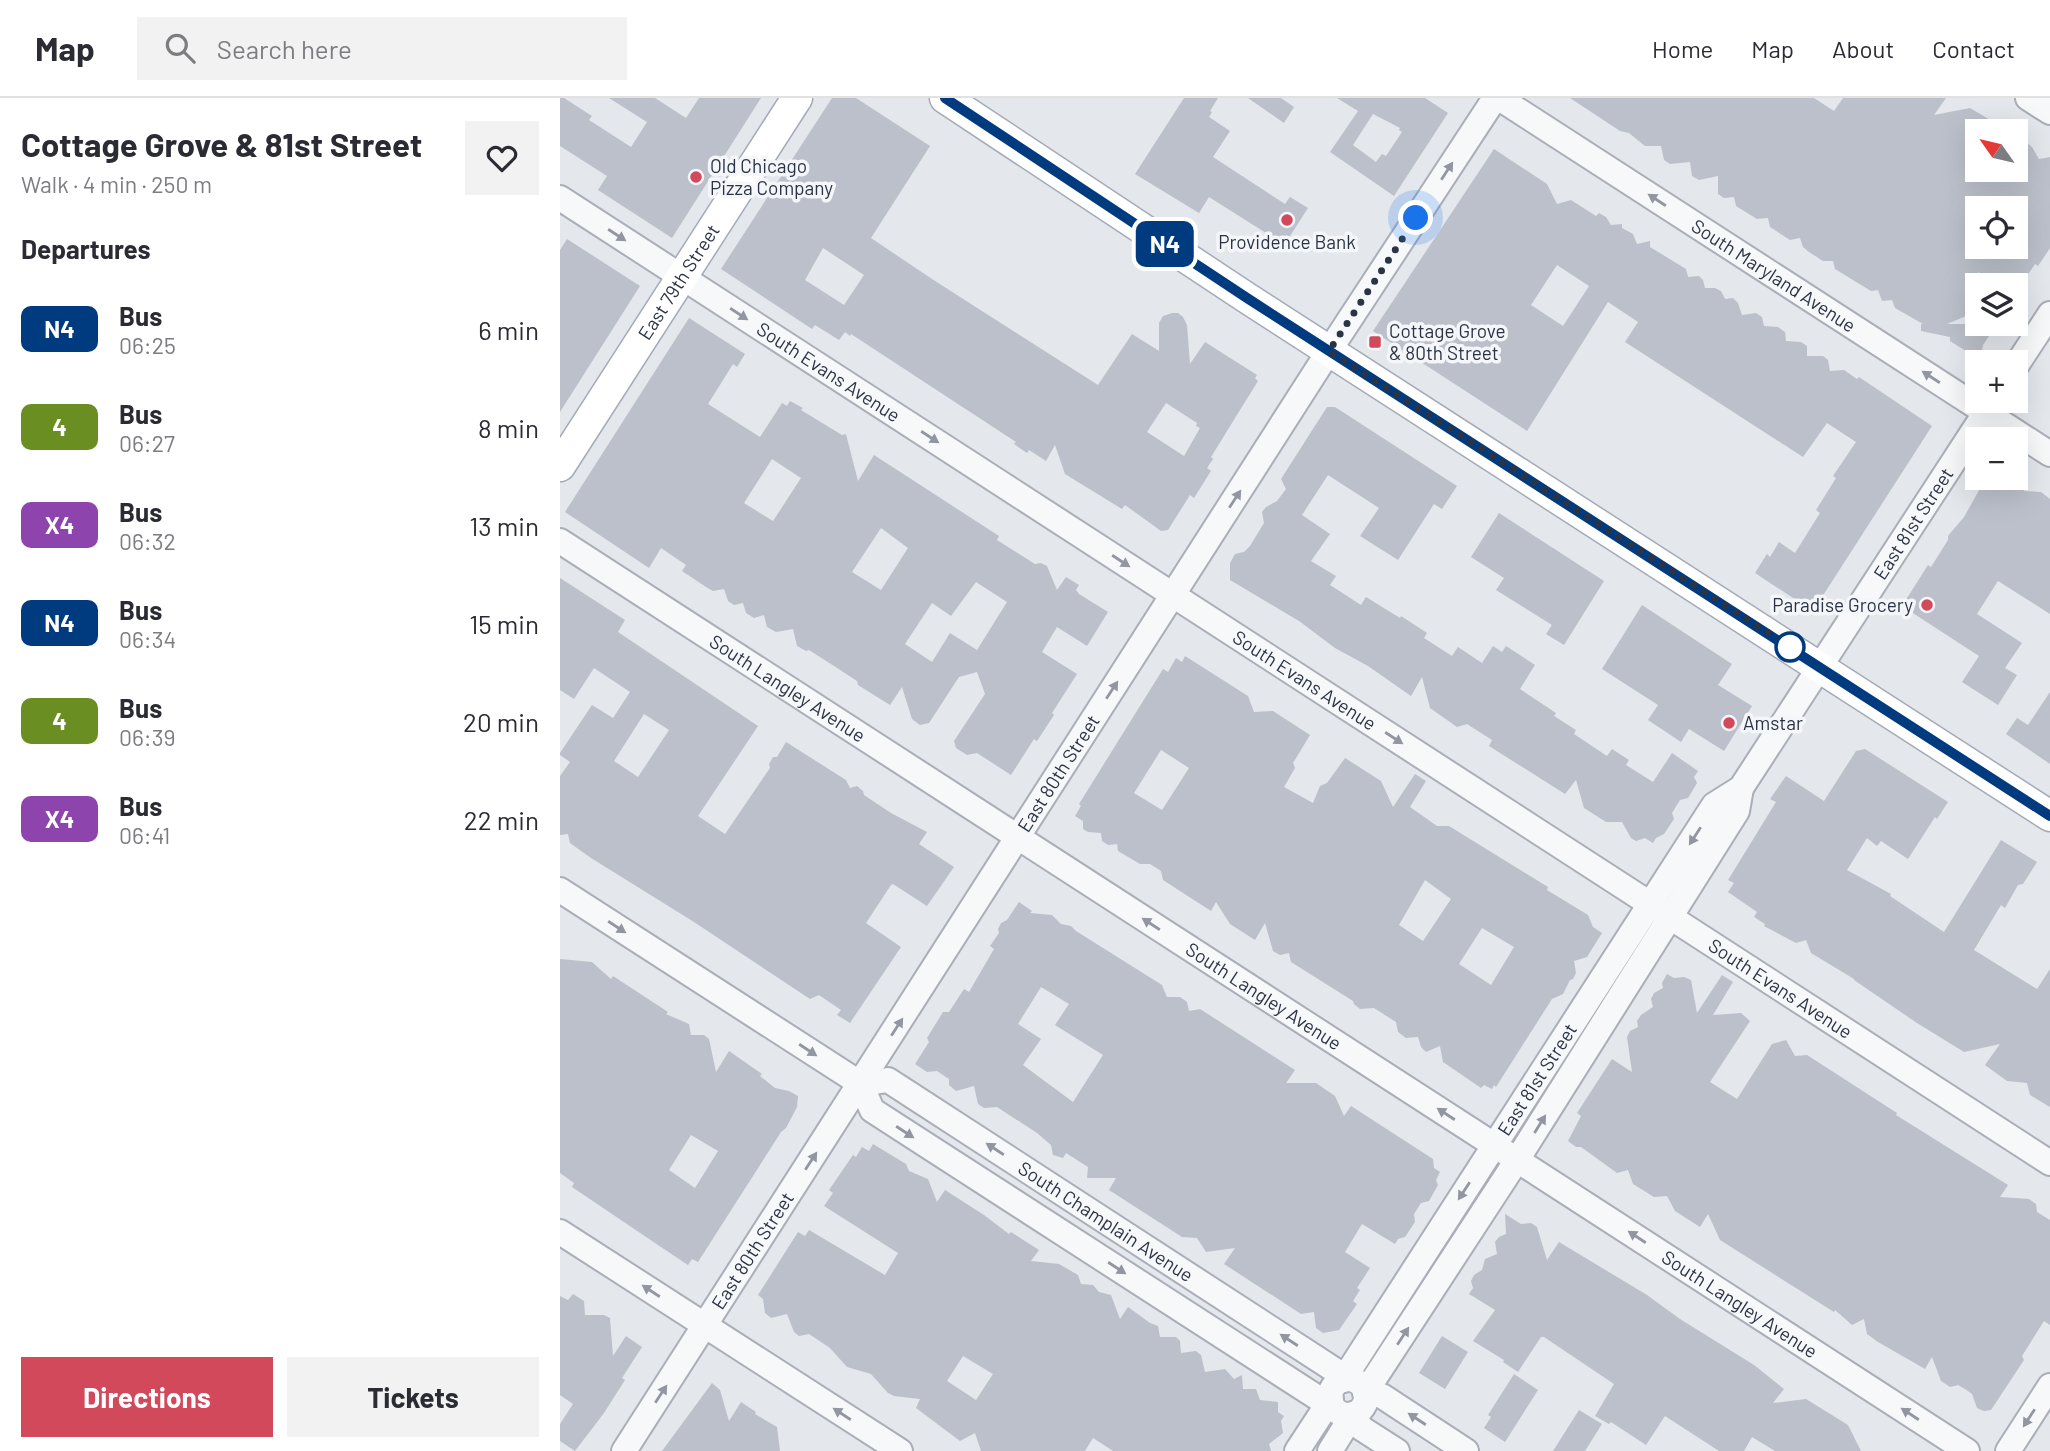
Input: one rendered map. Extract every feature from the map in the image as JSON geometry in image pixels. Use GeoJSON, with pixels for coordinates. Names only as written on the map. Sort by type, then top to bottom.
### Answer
{"type":"FeatureCollection","features":[{"type":"Feature","properties":{"kind":"main road","name":"East 79th Street"},"geometry":{"type":"LineString","coordinates":[[560,466],[797,98]]}},
{"type":"Feature","properties":{"kind":"main road"},"geometry":{"type":"LineString","coordinates":[[945,98],[1329,351],[2050,816]]}},
{"type":"Feature","properties":{"kind":"street","name":"East 80th Street"},"geometry":{"type":"LineString","coordinates":[[624,1451],[1329,351],[1497,98]]}},
{"type":"Feature","properties":{"kind":"street","name":"South Maryland Avenue"},"geometry":{"type":"LineString","coordinates":[[1497,98],[1965,390]]}},
{"type":"Feature","properties":{"kind":"street"},"geometry":{"type":"LineString","coordinates":[[2028,98],[2050,112]]}},
{"type":"Feature","properties":{"kind":"street","name":"South Evans Avenue"},"geometry":{"type":"LineString","coordinates":[[560,198],[2050,1163]]}},
{"type":"Feature","properties":{"kind":"street"},"geometry":{"type":"LineString","coordinates":[[2026,350],[2050,314]]}},
{"type":"Feature","properties":{"kind":"street","name":"East 81st Street"},"geometry":{"type":"LineString","coordinates":[[1297,1451],[1494,1145],[1660,911],[1737,811],[1741,788],[1985,413]]}},
{"type":"Feature","properties":{"kind":"street","name":"South Maryland Avenue"},"geometry":{"type":"LineString","coordinates":[[1999,413],[2050,454]]}},
{"type":"Feature","properties":{"kind":"street","name":"South Langley Avenue"},"geometry":{"type":"LineString","coordinates":[[560,541],[1967,1451]]}},
{"type":"Feature","properties":{"kind":"street","name":"South Champlain Avenue"},"geometry":{"type":"LineString","coordinates":[[560,890],[861,1084],[872,1110],[1318,1398],[1337,1390],[1339,1373],[1333,1368],[888,1080],[861,1084]]}},
{"type":"Feature","properties":{"kind":"street","name":"East 81st Street"},"geometry":{"type":"LineString","coordinates":[[1329,1451],[1517,1160],[1660,911]]}},
{"type":"Feature","properties":{"kind":"street"},"geometry":{"type":"LineString","coordinates":[[1076,1242],[1093,1213]]}},
{"type":"Feature","properties":{"kind":"street"},"geometry":{"type":"LineString","coordinates":[[560,1232],[900,1451]]}},
{"type":"Feature","properties":{"kind":"street"},"geometry":{"type":"LineString","coordinates":[[1337,1390],[1348,1379],[1359,1383],[1360,1427],[1397,1451]]}},
{"type":"Feature","properties":{"kind":"street"},"geometry":{"type":"LineString","coordinates":[[2008,1451],[2050,1386]]}},
{"type":"Feature","properties":{"kind":"street"},"geometry":{"type":"LineString","coordinates":[[1359,1403],[1381,1396],[1466,1451]]}},
{"type":"Feature","properties":{"kind":"building"},"geometry":{"type":"Polygon","coordinates":[[[560,98],[592,116],[589,120],[631,147],[647,122],[609,98],[655,98],[686,118],[699,98],[761,98],[672,238],[598,190],[607,176],[560,146],[560,98]]]}},
{"type":"Feature","properties":{"kind":"building"},"geometry":{"type":"Polygon","coordinates":[[[832,98],[856,98],[930,146],[871,238],[1098,385],[1132,334],[1159,351],[1159,323],[1163,316],[1172,313],[1183,317],[1187,325],[1190,364],[1205,342],[1257,375],[1255,378],[1258,381],[1211,457],[1213,459],[1207,468],[1211,471],[1194,498],[1190,495],[1168,530],[1161,531],[1125,505],[1122,509],[1065,474],[1055,445],[1046,461],[1029,450],[1027,453],[1014,444],[1016,442],[851,334],[850,336],[845,332],[839,340],[815,325],[812,329],[721,269],[832,98]],[[823,248],[805,280],[844,305],[864,275],[823,248]],[[1166,403],[1147,432],[1184,456],[1200,428],[1196,426],[1197,423],[1166,403]]]}},
{"type":"Feature","properties":{"kind":"building"},"geometry":{"type":"Polygon","coordinates":[[[1184,98],[1218,98],[1209,117],[1230,131],[1213,157],[1285,204],[1290,197],[1308,208],[1281,250],[1262,238],[1266,233],[1209,197],[1199,213],[1135,174],[1184,98]]]}},
{"type":"Feature","properties":{"kind":"building"},"geometry":{"type":"Polygon","coordinates":[[[1248,98],[1281,98],[1294,107],[1284,123],[1248,98]]]}},
{"type":"Feature","properties":{"kind":"building"},"geometry":{"type":"Polygon","coordinates":[[[1337,98],[1425,98],[1448,113],[1394,196],[1330,152],[1358,111],[1337,98]],[[1373,114],[1353,145],[1376,162],[1382,154],[1386,156],[1402,132],[1400,128],[1373,114]]]}},
{"type":"Feature","properties":{"kind":"building"},"geometry":{"type":"Polygon","coordinates":[[[1570,98],[1814,98],[1834,111],[1843,98],[1946,98],[1934,115],[1970,108],[1989,119],[1965,119],[1965,182],[2028,182],[2028,144],[2039,159],[2050,157],[2050,248],[2038,266],[2035,264],[2028,274],[1965,273],[1965,316],[1947,324],[1965,324],[1965,336],[1989,336],[1982,350],[1965,350],[1950,341],[1950,337],[1921,331],[1923,324],[1895,308],[1892,300],[1882,301],[1878,290],[1871,291],[1835,269],[1833,261],[1823,261],[1809,252],[1803,247],[1800,238],[1790,240],[1770,227],[1768,218],[1757,219],[1736,206],[1734,197],[1724,198],[1718,194],[1718,176],[1699,180],[1692,176],[1690,162],[1670,164],[1664,160],[1661,146],[1645,146],[1629,133],[1620,131],[1570,98]]]}},
{"type":"Feature","properties":{"kind":"building"},"geometry":{"type":"Polygon","coordinates":[[[1494,149],[1547,184],[1557,204],[1571,200],[1596,216],[1599,213],[1606,217],[1611,225],[1622,224],[1622,228],[1633,234],[1637,244],[1650,241],[1650,247],[1686,269],[1688,277],[1699,276],[1705,288],[1721,291],[1725,299],[1733,298],[1742,315],[1756,313],[1762,317],[1764,326],[1778,327],[1785,332],[1786,341],[1801,342],[1807,346],[1807,356],[1823,356],[1828,360],[1830,371],[1844,370],[1857,379],[1859,377],[1932,426],[1813,611],[1755,573],[1767,554],[1770,557],[1779,542],[1795,553],[1820,513],[1816,510],[1836,478],[1833,476],[1856,442],[1827,423],[1803,457],[1625,342],[1638,322],[1608,302],[1527,431],[1373,331],[1494,149]],[[1557,265],[1531,305],[1563,326],[1589,286],[1557,265]]]}},
{"type":"Feature","properties":{"kind":"building"},"geometry":{"type":"Polygon","coordinates":[[[567,239],[640,286],[560,412],[560,250],[567,239]]]}},
{"type":"Feature","properties":{"kind":"building"},"geometry":{"type":"Polygon","coordinates":[[[689,318],[745,354],[737,367],[733,364],[708,404],[760,437],[782,403],[787,406],[790,401],[842,435],[846,434],[858,481],[874,455],[999,536],[997,540],[1035,564],[1047,566],[1057,590],[1066,577],[1079,585],[1076,590],[1079,594],[1108,612],[1087,646],[1057,627],[1042,652],[1077,674],[1052,713],[1054,715],[1037,741],[1034,739],[1011,775],[977,753],[967,755],[956,748],[954,741],[985,694],[977,672],[959,677],[929,723],[920,725],[912,719],[902,687],[890,705],[809,650],[797,646],[793,629],[776,632],[767,627],[764,615],[754,618],[746,613],[743,603],[734,605],[728,601],[724,589],[713,591],[706,587],[682,571],[686,565],[661,548],[649,568],[565,512],[689,318]],[[772,459],[744,503],[773,521],[801,478],[772,459]],[[881,528],[852,572],[881,590],[908,548],[881,528]],[[976,582],[951,616],[932,603],[905,644],[932,662],[950,633],[977,650],[1007,602],[976,582]]]}},
{"type":"Feature","properties":{"kind":"building"},"geometry":{"type":"Polygon","coordinates":[[[1327,407],[1335,407],[1457,486],[1442,509],[1434,504],[1398,560],[1360,536],[1379,508],[1328,475],[1302,515],[1330,534],[1311,561],[1336,576],[1330,585],[1361,605],[1366,597],[1400,618],[1401,616],[1427,633],[1424,638],[1452,656],[1458,647],[1482,663],[1493,646],[1502,652],[1506,646],[1535,665],[1520,689],[1556,713],[1554,716],[1576,730],[1574,734],[1607,756],[1612,749],[1629,760],[1626,765],[1653,782],[1672,753],[1698,771],[1694,777],[1697,783],[1688,798],[1680,800],[1672,813],[1674,819],[1664,834],[1653,843],[1645,838],[1636,841],[1631,838],[1622,822],[1606,822],[1584,808],[1576,780],[1565,794],[1489,746],[1492,740],[1467,724],[1457,727],[1430,708],[1422,677],[1411,696],[1368,666],[1335,648],[1299,621],[1230,580],[1230,563],[1235,554],[1244,552],[1250,546],[1264,523],[1262,512],[1277,501],[1286,489],[1281,479],[1327,407]]]}},
{"type":"Feature","properties":{"kind":"building"},"geometry":{"type":"Polygon","coordinates":[[[1979,490],[2041,492],[2050,499],[2050,614],[1998,581],[1977,614],[2022,643],[2005,668],[2017,675],[1998,705],[1962,682],[1979,656],[1902,606],[1928,565],[1931,567],[1948,536],[1964,517],[1979,490]]]}},
{"type":"Feature","properties":{"kind":"building"},"geometry":{"type":"Polygon","coordinates":[[[1499,513],[1604,581],[1564,645],[1546,634],[1552,625],[1496,590],[1504,578],[1471,557],[1499,513]]]}},
{"type":"Feature","properties":{"kind":"building"},"geometry":{"type":"Polygon","coordinates":[[[560,578],[625,620],[618,632],[758,726],[698,816],[725,834],[770,768],[773,757],[777,757],[786,742],[846,780],[850,788],[857,786],[864,795],[891,813],[927,832],[919,844],[954,867],[927,906],[891,885],[866,923],[901,947],[850,1023],[837,1015],[841,1010],[819,995],[810,999],[591,858],[570,843],[568,834],[560,835],[560,776],[570,762],[560,753],[592,705],[613,718],[630,692],[594,668],[574,699],[560,690],[560,578]],[[644,714],[614,761],[638,777],[669,730],[644,714]]]}},
{"type":"Feature","properties":{"kind":"building"},"geometry":{"type":"Polygon","coordinates":[[[1642,605],[1732,664],[1718,685],[1752,706],[1724,751],[1689,729],[1681,742],[1648,720],[1658,705],[1602,669],[1642,605]]]}},
{"type":"Feature","properties":{"kind":"building"},"geometry":{"type":"Polygon","coordinates":[[[1185,656],[1248,696],[1254,712],[1273,711],[1310,735],[1293,763],[1295,768],[1284,787],[1313,803],[1320,786],[1327,783],[1345,758],[1381,781],[1393,807],[1415,774],[1426,781],[1410,807],[1437,826],[1449,826],[1548,887],[1547,890],[1588,915],[1593,927],[1602,933],[1587,957],[1574,961],[1576,973],[1573,979],[1563,994],[1552,999],[1496,1087],[1494,1085],[1492,1089],[1484,1085],[1481,1088],[1443,1062],[1440,1046],[1426,1052],[1418,1037],[1406,1038],[1398,1032],[1396,1022],[1374,1008],[1360,1009],[1353,1001],[1291,962],[1289,953],[1280,955],[1273,951],[1265,923],[1255,940],[1230,924],[1216,902],[1211,911],[1163,880],[1161,871],[1150,864],[1140,864],[1118,851],[1117,844],[1108,845],[1102,841],[1101,833],[1083,829],[1083,821],[1075,816],[1081,806],[1079,804],[1163,669],[1168,672],[1176,658],[1182,662],[1185,656]],[[1161,750],[1134,793],[1162,810],[1189,768],[1161,750]],[[1425,880],[1399,925],[1423,941],[1451,899],[1425,880]],[[1482,928],[1459,964],[1491,985],[1514,947],[1482,928]]]}},
{"type":"Feature","properties":{"kind":"building"},"geometry":{"type":"Polygon","coordinates":[[[2050,692],[2050,764],[2006,734],[2017,718],[2028,725],[2050,692]]]}},
{"type":"Feature","properties":{"kind":"building"},"geometry":{"type":"Polygon","coordinates":[[[1865,749],[1948,802],[1908,859],[1881,841],[1877,846],[1867,838],[1847,870],[1891,894],[1890,896],[1944,932],[2001,840],[2037,862],[2023,884],[2018,885],[2005,908],[2001,905],[1974,950],[2037,989],[2050,969],[2050,1107],[2030,1095],[2027,1083],[2007,1081],[1985,1065],[2000,1044],[1964,1052],[1811,953],[1806,940],[1796,943],[1764,926],[1765,924],[1754,917],[1757,912],[1728,892],[1734,883],[1728,880],[1776,802],[1770,799],[1786,776],[1824,801],[1856,751],[1865,749]]]}},
{"type":"Feature","properties":{"kind":"building"},"geometry":{"type":"Polygon","coordinates":[[[1019,902],[1032,911],[1030,913],[1052,915],[1061,924],[1071,926],[1162,985],[1167,997],[1180,997],[1187,1002],[1189,1011],[1200,1009],[1295,1070],[1286,1083],[1316,1083],[1335,1096],[1344,1116],[1351,1106],[1433,1159],[1434,1168],[1440,1172],[1436,1180],[1438,1185],[1429,1201],[1421,1203],[1414,1214],[1415,1222],[1405,1237],[1398,1239],[1395,1244],[1362,1224],[1345,1252],[1370,1268],[1357,1288],[1360,1290],[1353,1301],[1357,1304],[1339,1330],[1323,1333],[1316,1328],[1314,1312],[1301,1314],[1224,1264],[1235,1248],[1206,1252],[1197,1238],[1182,1237],[1109,1190],[1116,1178],[1087,1178],[1088,1167],[1066,1153],[1063,1158],[1053,1155],[1051,1145],[1037,1133],[997,1107],[984,1108],[978,1104],[974,1086],[956,1091],[949,1085],[949,1079],[937,1071],[927,1072],[915,1064],[943,1012],[949,1012],[964,989],[969,992],[994,949],[990,946],[999,933],[1001,923],[1007,920],[1019,902]],[[1041,987],[1018,1024],[1041,1039],[1023,1065],[1073,1102],[1103,1055],[1055,1025],[1069,1004],[1041,987]]]}},
{"type":"Feature","properties":{"kind":"building"},"geometry":{"type":"Polygon","coordinates":[[[560,959],[592,962],[611,979],[613,976],[668,1012],[666,1014],[689,1024],[691,1035],[704,1035],[709,1039],[716,1072],[729,1051],[762,1074],[760,1076],[775,1088],[798,1096],[797,1107],[786,1128],[698,1262],[692,1259],[688,1265],[572,1187],[574,1183],[560,1173],[560,959]],[[691,1135],[669,1170],[695,1188],[718,1151],[691,1135]]]}},
{"type":"Feature","properties":{"kind":"building"},"geometry":{"type":"Polygon","coordinates":[[[1667,974],[1674,978],[1684,977],[1691,980],[1697,1013],[1722,975],[1733,982],[1713,1015],[1741,1013],[1750,1021],[1710,1082],[1737,1099],[1772,1044],[1786,1040],[1795,1056],[1807,1055],[2008,1185],[2000,1197],[2029,1199],[2036,1204],[2037,1212],[2050,1220],[2050,1325],[2044,1321],[2022,1356],[2024,1360],[1991,1410],[1977,1408],[1972,1394],[1958,1385],[1950,1387],[1941,1381],[1932,1357],[1925,1369],[1867,1334],[1864,1319],[1852,1325],[1835,1310],[1834,1312],[1720,1240],[1708,1214],[1700,1227],[1675,1211],[1667,1196],[1654,1197],[1633,1184],[1628,1170],[1617,1173],[1568,1141],[1581,1116],[1577,1113],[1612,1059],[1632,1072],[1627,1037],[1630,1031],[1638,1027],[1637,1021],[1641,1015],[1653,1007],[1651,999],[1654,993],[1663,988],[1662,983],[1667,974]]]}},
{"type":"Feature","properties":{"kind":"building"},"geometry":{"type":"Polygon","coordinates":[[[873,1144],[906,1164],[909,1171],[928,1179],[937,1202],[945,1190],[1009,1234],[1011,1232],[1039,1250],[1031,1261],[1059,1264],[1078,1275],[1081,1284],[1093,1285],[1099,1292],[1111,1295],[1120,1319],[1128,1307],[1158,1326],[1160,1337],[1176,1337],[1180,1341],[1181,1353],[1196,1351],[1201,1355],[1205,1372],[1225,1369],[1234,1379],[1242,1375],[1243,1389],[1256,1389],[1260,1400],[1278,1402],[1278,1412],[1284,1416],[1281,1421],[1283,1433],[1269,1444],[1271,1451],[1113,1451],[1093,1438],[1085,1451],[981,1451],[975,1433],[960,1441],[916,1408],[920,1399],[894,1396],[871,1374],[847,1367],[830,1348],[809,1334],[799,1336],[794,1332],[787,1314],[771,1318],[765,1313],[763,1299],[758,1295],[798,1232],[805,1236],[809,1230],[885,1275],[898,1253],[824,1206],[833,1193],[829,1190],[853,1155],[856,1157],[862,1147],[869,1151],[873,1144]],[[963,1356],[947,1381],[976,1400],[993,1374],[963,1356]]]}},
{"type":"Feature","properties":{"kind":"building"},"geometry":{"type":"Polygon","coordinates":[[[1505,1214],[1521,1224],[1531,1223],[1537,1227],[1547,1260],[1559,1242],[1647,1295],[1754,1365],[1784,1389],[1773,1403],[1806,1399],[1848,1425],[1861,1451],[1775,1451],[1752,1437],[1744,1451],[1719,1451],[1665,1416],[1646,1445],[1611,1422],[1609,1424],[1595,1416],[1614,1384],[1544,1337],[1541,1337],[1518,1372],[1473,1341],[1495,1310],[1469,1294],[1473,1288],[1471,1281],[1474,1275],[1482,1270],[1485,1259],[1497,1254],[1495,1242],[1506,1234],[1505,1214]]]}},
{"type":"Feature","properties":{"kind":"building"},"geometry":{"type":"Polygon","coordinates":[[[573,1294],[584,1301],[585,1315],[604,1315],[610,1318],[613,1356],[626,1336],[642,1347],[604,1413],[575,1451],[560,1441],[560,1424],[573,1404],[560,1395],[560,1296],[568,1300],[573,1294]]]}},
{"type":"Feature","properties":{"kind":"building"},"geometry":{"type":"Polygon","coordinates":[[[1442,1336],[1468,1352],[1445,1389],[1419,1373],[1442,1336]]]}},
{"type":"Feature","properties":{"kind":"building"},"geometry":{"type":"Polygon","coordinates":[[[1514,1374],[1538,1390],[1505,1442],[1484,1428],[1491,1417],[1488,1415],[1514,1374]]]}},
{"type":"Feature","properties":{"kind":"building"},"geometry":{"type":"Polygon","coordinates":[[[712,1383],[720,1390],[729,1421],[741,1402],[777,1427],[780,1451],[662,1451],[712,1383]]]}},
{"type":"Feature","properties":{"kind":"building"},"geometry":{"type":"Polygon","coordinates":[[[1579,1410],[1602,1424],[1585,1451],[1553,1451],[1579,1410]]]}},
{"type":"Feature","properties":{"kind":"bus line","name":"N4"},"geometry":{"type":"LineString","coordinates":[[945,98],[1247,298],[2050,816]]}},
{"type":"Feature","properties":{"kind":"place","name":"Old Chicago Pizza Company"},"geometry":{"type":"Point","coordinates":[696,177]}},
{"type":"Feature","properties":{"kind":"place","name":"Providence Bank"},"geometry":{"type":"Point","coordinates":[1287,220]}},
{"type":"Feature","properties":{"kind":"place","name":"Cottage Grove & 80th Street"},"geometry":{"type":"Point","coordinates":[1375,342]}},
{"type":"Feature","properties":{"kind":"place","name":"Paradise Grocery"},"geometry":{"type":"Point","coordinates":[1927,605]}},
{"type":"Feature","properties":{"kind":"place","name":"Amstar"},"geometry":{"type":"Point","coordinates":[1729,723]}},
{"type":"Feature","properties":{"kind":"route"},"geometry":{"type":"LineString","coordinates":[[1416,218],[1329,351],[1795,650],[1790,647]]}}]}
